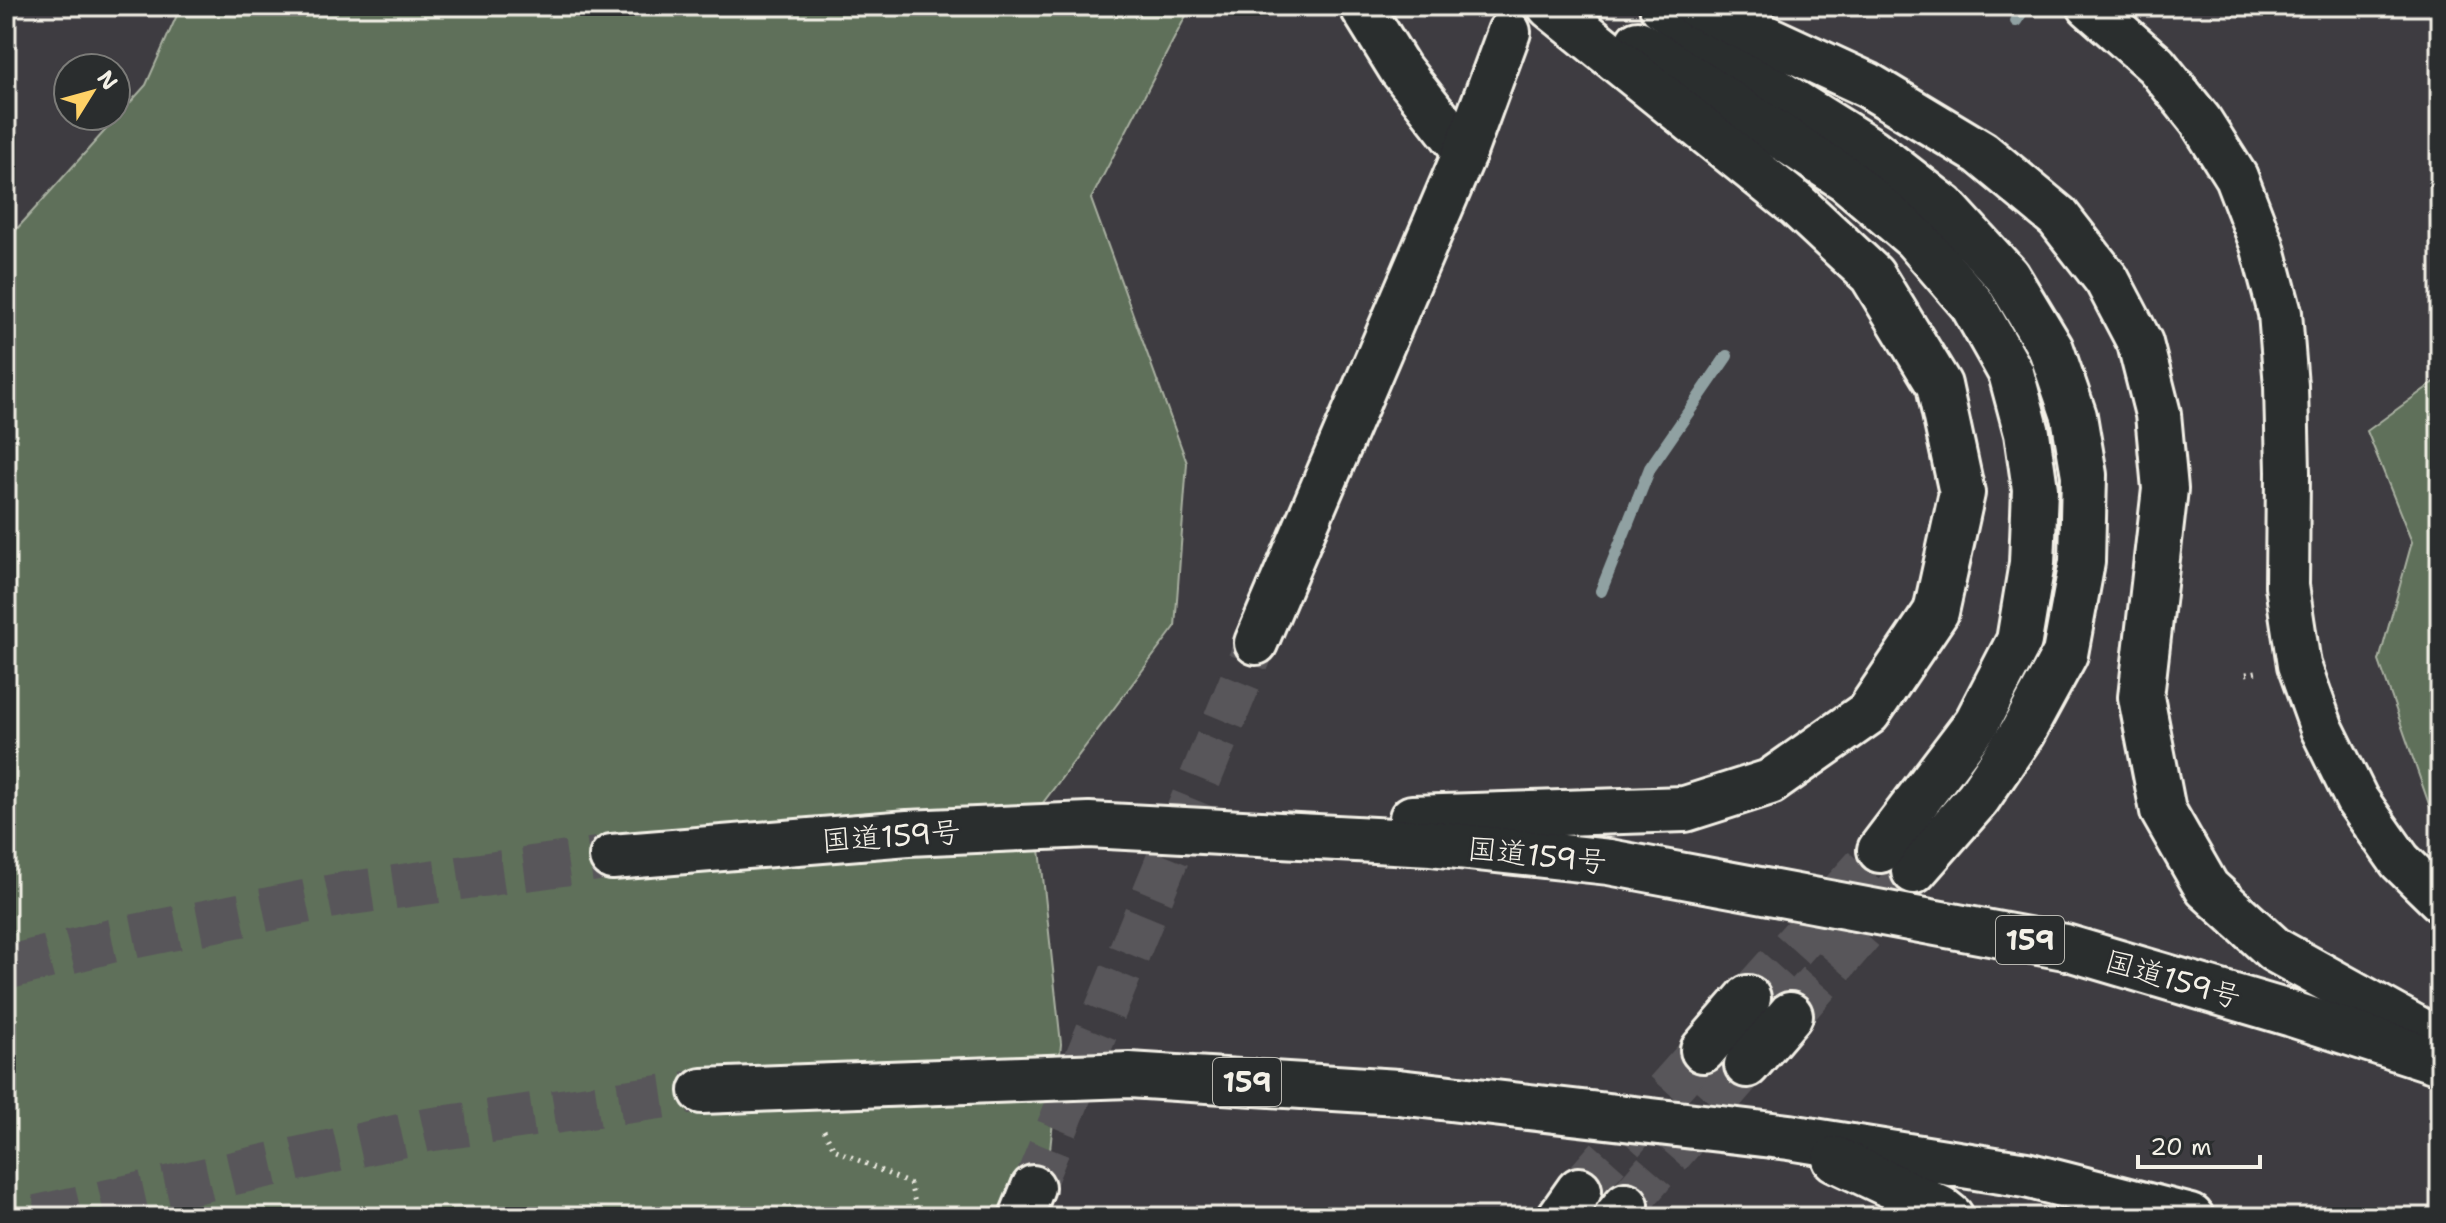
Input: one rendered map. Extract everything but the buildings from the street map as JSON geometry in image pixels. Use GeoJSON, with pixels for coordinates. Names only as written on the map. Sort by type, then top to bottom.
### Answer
{"type":"FeatureCollection","features":[{"type":"Feature","properties":{"kind":"highway"},"geometry":{"type":"LineString","coordinates":[[1089,825],[1685,809],[1770,782],[1868,713],[1936,612],[1962,493],[1939,385],[1872,275],[1797,205],[1550,6]]}},
{"type":"Feature","properties":{"kind":"highway"},"geometry":{"type":"LineString","coordinates":[[1585,6],[1685,76],[1765,124],[1846,179],[1915,238],[1972,304],[2011,373],[2027,433],[2035,489],[2032,563],[2019,641],[1977,722],[1897,861],[1978,798],[2022,733],[2065,654],[2082,562],[2084,475],[2074,416],[2051,349],[2007,276],[1944,207],[1872,151],[1782,95],[1662,6]]}},
{"type":"Feature","properties":{"kind":"highway"},"geometry":{"type":"LineString","coordinates":[[1697,6],[1868,85],[1981,153],[2058,217],[2107,280],[2140,343],[2158,414],[2165,489],[2141,697],[2163,811],[2207,888],[2275,950],[2440,1041]]}},
{"type":"Feature","properties":{"kind":"highway","name":"国道159号"},"geometry":{"type":"LineString","coordinates":[[612,857],[908,833],[1089,825],[1431,843],[1609,862],[2065,947],[2292,1014],[2440,1062]]}},
{"type":"Feature","properties":{"kind":"highway"},"geometry":{"type":"LineString","coordinates":[[1703,1050],[1748,998]]}},
{"type":"Feature","properties":{"kind":"highway"},"geometry":{"type":"LineString","coordinates":[[1747,1065],[1790,1015]]}},
{"type":"Feature","properties":{"kind":"highway","name":"159"},"geometry":{"type":"LineString","coordinates":[[702,1091],[1129,1075],[1398,1092],[1789,1137],[2026,1175],[2191,1217]]}},
{"type":"Feature","properties":{"kind":"highway"},"geometry":{"type":"LineString","coordinates":[[1789,1137],[1941,1209],[1951,1217]]}},
{"type":"Feature","properties":{"kind":"street"},"geometry":{"type":"LineString","coordinates":[[1361,6],[1400,69],[1465,152]]}},
{"type":"Feature","properties":{"kind":"street"},"geometry":{"type":"LineString","coordinates":[[2097,8],[2156,65],[2200,120],[2236,177],[2262,245],[2280,313],[2286,386],[2287,586],[2299,665],[2322,729],[2357,800],[2400,861],[2440,900]]}},
{"type":"Feature","properties":{"kind":"street"},"geometry":{"type":"LineString","coordinates":[[1256,643],[1465,152],[1509,32]]}},
{"type":"Feature","properties":{"kind":"path"},"geometry":{"type":"LineString","coordinates":[[823,1129],[834,1149],[910,1184],[919,1217]]}},
{"type":"Feature","properties":{"kind":"green space"},"geometry":{"type":"Polygon","coordinates":[[[181,6],[1191,6],[1091,199],[1187,463],[1175,627],[1036,812],[1061,1044],[1043,1217],[6,1217],[6,241],[104,132],[132,132],[132,101],[146,85],[181,6]]]}},
{"type":"Feature","properties":{"kind":"green space"},"geometry":{"type":"Polygon","coordinates":[[[2440,378],[2440,818],[2431,810],[2379,661],[2412,542],[2367,431],[2440,378]]]}},
{"type":"Feature","properties":{"kind":"waterway"},"geometry":{"type":"LineString","coordinates":[[2016,21],[2026,6]]}},
{"type":"Feature","properties":{"kind":"waterway"},"geometry":{"type":"LineString","coordinates":[[1601,591],[1650,468],[1727,356]]}},
{"type":"Feature","properties":{"kind":"tunnel"},"geometry":{"type":"LineString","coordinates":[[1033,1187],[1256,643]]}},
{"type":"Feature","properties":{"kind":"tunnel"},"geometry":{"type":"LineString","coordinates":[[1748,998],[1880,850]]}},
{"type":"Feature","properties":{"kind":"tunnel"},"geometry":{"type":"LineString","coordinates":[[6,968],[111,941],[344,894],[612,857]]}},
{"type":"Feature","properties":{"kind":"tunnel"},"geometry":{"type":"LineString","coordinates":[[1790,1015],[1914,871]]}},
{"type":"Feature","properties":{"kind":"tunnel"},"geometry":{"type":"LineString","coordinates":[[1579,1190],[1703,1050]]}},
{"type":"Feature","properties":{"kind":"tunnel"},"geometry":{"type":"LineString","coordinates":[[1626,1205],[1747,1065]]}},
{"type":"Feature","properties":{"kind":"tunnel"},"geometry":{"type":"LineString","coordinates":[[37,1217],[427,1130],[702,1091]]}}]}
